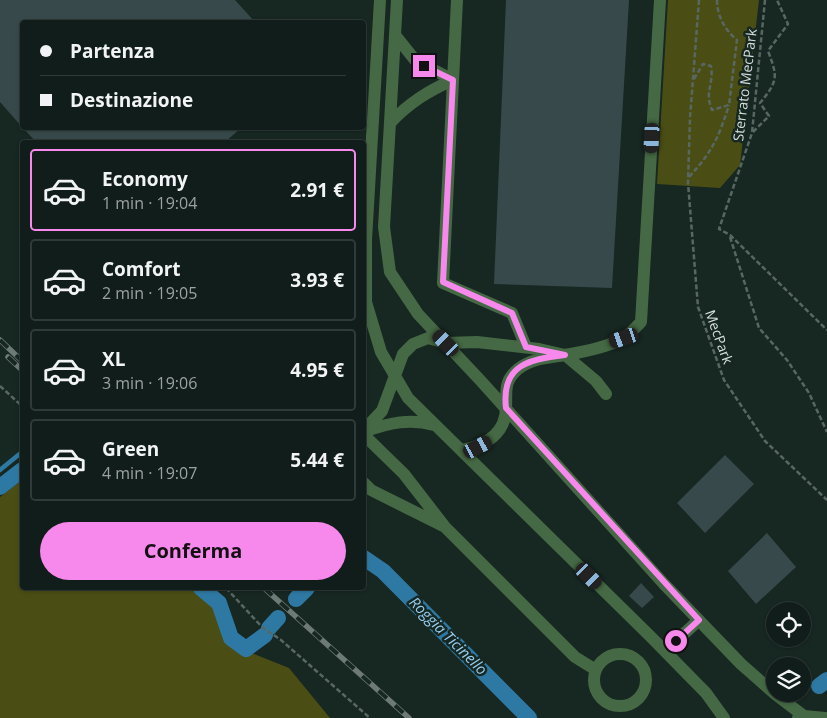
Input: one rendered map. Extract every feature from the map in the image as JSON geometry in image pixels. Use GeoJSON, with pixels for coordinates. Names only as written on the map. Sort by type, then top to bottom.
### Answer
{"type":"FeatureCollection","features":[{"type":"Feature","properties":{"kind":"street"},"geometry":{"type":"LineString","coordinates":[[379,0],[366,240],[366,302],[381,352],[408,398],[665,651],[706,694],[724,718]]}},
{"type":"Feature","properties":{"kind":"street"},"geometry":{"type":"LineString","coordinates":[[397,0],[384,227],[390,272],[418,314],[699,620],[741,664],[766,686]]}},
{"type":"Feature","properties":{"kind":"street"},"geometry":{"type":"LineString","coordinates":[[457,0],[443,282],[512,313],[526,347]]}},
{"type":"Feature","properties":{"kind":"street"},"geometry":{"type":"LineString","coordinates":[[460,450],[478,447],[491,440],[501,427],[506,408],[504,392],[516,370],[536,359],[565,355],[624,338],[641,322],[660,0]]}},
{"type":"Feature","properties":{"kind":"street"},"geometry":{"type":"LineString","coordinates":[[395,35],[415,60],[453,80]]}},
{"type":"Feature","properties":{"kind":"street"},"geometry":{"type":"LineString","coordinates":[[390,123],[408,104],[431,90],[453,80]]}},
{"type":"Feature","properties":{"kind":"street"},"geometry":{"type":"LineString","coordinates":[[366,430],[382,411],[402,354],[413,344],[428,338],[446,343],[478,342],[526,347],[565,355],[596,381],[606,394]]}},
{"type":"Feature","properties":{"kind":"street"},"geometry":{"type":"LineString","coordinates":[[366,431],[402,422],[415,421],[436,425]]}},
{"type":"Feature","properties":{"kind":"street"},"geometry":{"type":"LineString","coordinates":[[366,434],[404,474],[445,528],[575,657],[596,670]]}},
{"type":"Feature","properties":{"kind":"street"},"geometry":{"type":"LineString","coordinates":[[366,485],[371,490],[445,528]]}},
{"type":"Feature","properties":{"kind":"street"},"geometry":{"type":"LineString","coordinates":[[665,651],[699,620]]}},
{"type":"Feature","properties":{"kind":"street"},"geometry":{"type":"LineString","coordinates":[[624,654],[633,657],[644,670],[646,687],[637,701],[629,706],[612,706],[598,695],[594,687],[596,670],[608,657],[624,654]]}},
{"type":"Feature","properties":{"kind":"street"},"geometry":{"type":"LineString","coordinates":[[784,702],[800,717],[824,718]]}},
{"type":"Feature","properties":{"kind":"path","name":"MecPark"},"geometry":{"type":"LineString","coordinates":[[699,0],[688,178],[698,307],[724,380],[765,441],[827,500]]}},
{"type":"Feature","properties":{"kind":"path"},"geometry":{"type":"LineString","coordinates":[[688,178],[703,162],[718,140],[729,105],[737,40],[730,34],[717,11],[717,0]]}},
{"type":"Feature","properties":{"kind":"path","name":"Sterrato MecPark"},"geometry":{"type":"LineString","coordinates":[[765,0],[752,133],[719,229],[730,235],[827,330]]}},
{"type":"Feature","properties":{"kind":"path"},"geometry":{"type":"LineString","coordinates":[[755,108],[772,89],[777,73],[768,51],[788,24],[778,0]]}},
{"type":"Feature","properties":{"kind":"path"},"geometry":{"type":"LineString","coordinates":[[693,82],[704,64],[711,66],[712,78],[707,98],[712,110],[729,105]]}},
{"type":"Feature","properties":{"kind":"path"},"geometry":{"type":"LineString","coordinates":[[752,133],[769,116],[760,103]]}},
{"type":"Feature","properties":{"kind":"path"},"geometry":{"type":"LineString","coordinates":[[730,235],[760,328],[787,360],[809,393],[827,432]]}},
{"type":"Feature","properties":{"kind":"path"},"geometry":{"type":"LineString","coordinates":[[0,386],[20,404]]}},
{"type":"Feature","properties":{"kind":"path"},"geometry":{"type":"LineString","coordinates":[[228,590],[262,626],[281,640],[370,718]]}},
{"type":"Feature","properties":{"kind":"path"},"geometry":{"type":"LineString","coordinates":[[364,712],[365,718]]}},
{"type":"Feature","properties":{"kind":"green space"},"geometry":{"type":"Polygon","coordinates":[[[668,0],[759,0],[740,165],[720,188],[657,184],[668,0]]]}},
{"type":"Feature","properties":{"kind":"green space"},"geometry":{"type":"Polygon","coordinates":[[[20,482],[20,590],[199,590],[210,599],[228,642],[289,668],[330,718],[0,718],[0,497],[20,482]]]}},
{"type":"Feature","properties":{"kind":"building"},"geometry":{"type":"Polygon","coordinates":[[[0,0],[235,0],[253,20],[20,20],[20,125],[0,102],[0,0]]]}},
{"type":"Feature","properties":{"kind":"building"},"geometry":{"type":"Polygon","coordinates":[[[506,0],[629,0],[612,288],[494,284],[506,0]]]}},
{"type":"Feature","properties":{"kind":"building"},"geometry":{"type":"Polygon","coordinates":[[[25,130],[239,130],[227,140],[34,140],[25,130]]]}},
{"type":"Feature","properties":{"kind":"building"},"geometry":{"type":"Polygon","coordinates":[[[725,455],[754,484],[705,533],[677,503],[725,455]]]}},
{"type":"Feature","properties":{"kind":"building"},"geometry":{"type":"Polygon","coordinates":[[[767,533],[796,567],[756,604],[728,571],[767,533]]]}},
{"type":"Feature","properties":{"kind":"building"},"geometry":{"type":"Polygon","coordinates":[[[641,583],[654,597],[642,608],[629,596],[641,583]]]}},
{"type":"Feature","properties":{"kind":"waterway"},"geometry":{"type":"LineString","coordinates":[[0,470],[20,454]]}},
{"type":"Feature","properties":{"kind":"waterway","name":"Roggia Ticinello"},"geometry":{"type":"LineString","coordinates":[[0,487],[20,472]]}},
{"type":"Feature","properties":{"kind":"waterway","name":"Roggia Ticinello"},"geometry":{"type":"LineString","coordinates":[[366,559],[383,571],[529,718]]}},
{"type":"Feature","properties":{"kind":"waterway","name":"Roggia Ticinello"},"geometry":{"type":"LineString","coordinates":[[203,590],[219,603],[231,638],[246,649],[265,635]]}},
{"type":"Feature","properties":{"kind":"waterway","name":"Roggia Ticinello"},"geometry":{"type":"LineString","coordinates":[[296,599],[305,590]]}},
{"type":"Feature","properties":{"kind":"waterway","name":"Roggia Ticinello"},"geometry":{"type":"LineString","coordinates":[[269,628],[278,618]]}},
{"type":"Feature","properties":{"kind":"waterway","name":"Roggia Ticinello"},"geometry":{"type":"LineString","coordinates":[[819,686],[827,680]]}},
{"type":"Feature","properties":{"kind":"railway"},"geometry":{"type":"LineString","coordinates":[[0,340],[20,359]]}},
{"type":"Feature","properties":{"kind":"railway"},"geometry":{"type":"LineString","coordinates":[[8,357],[20,368]]}},
{"type":"Feature","properties":{"kind":"railway"},"geometry":{"type":"LineString","coordinates":[[266,590],[409,718]]}},
{"type":"Feature","properties":{"kind":"route"},"geometry":{"type":"LineString","coordinates":[[424,66],[453,80],[443,282],[512,313],[526,347],[565,355],[536,359],[516,370],[504,392],[506,408],[664,584],[699,620],[676,641]]}}]}
